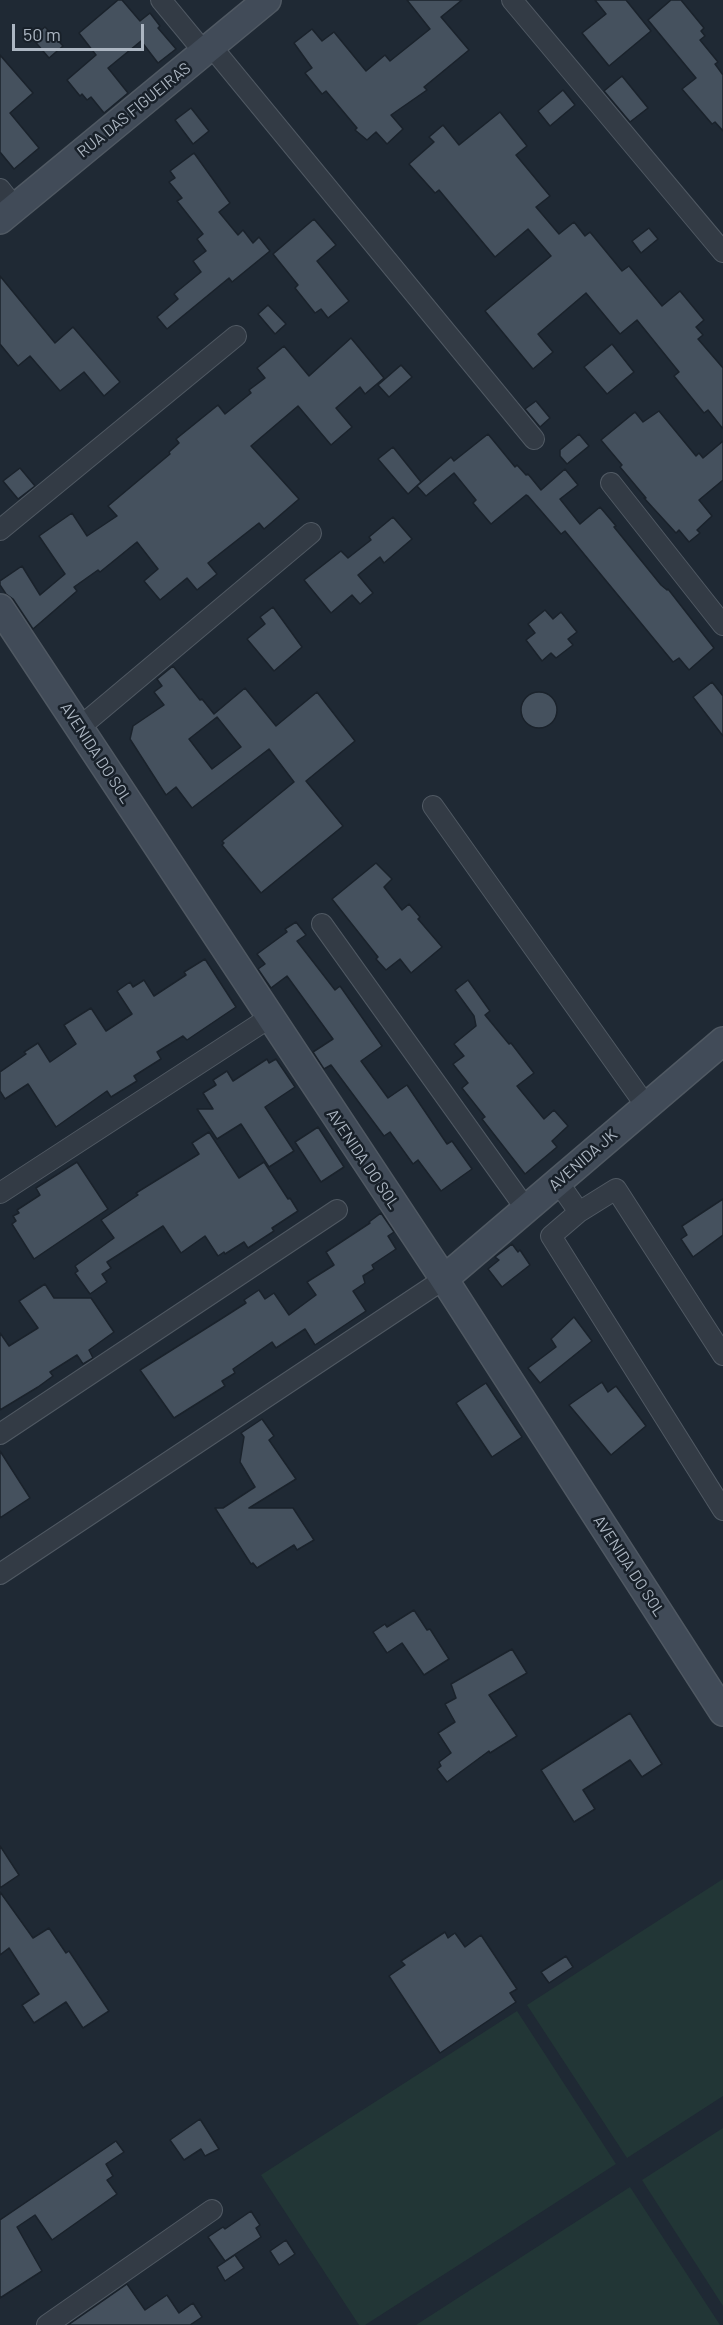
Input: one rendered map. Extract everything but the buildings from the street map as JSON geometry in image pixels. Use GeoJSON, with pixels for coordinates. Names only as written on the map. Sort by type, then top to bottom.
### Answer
{"type":"FeatureCollection","features":[{"type":"Feature","properties":{"kind":"street"},"geometry":{"type":"LineString","coordinates":[[161,0],[208,49],[534,439]]}},
{"type":"Feature","properties":{"kind":"street","name":"RUA DAS FIGUEIRAS"},"geometry":{"type":"LineString","coordinates":[[5,206],[208,49],[267,0]]}},
{"type":"Feature","properties":{"kind":"street"},"geometry":{"type":"LineString","coordinates":[[512,0],[723,252]]}},
{"type":"Feature","properties":{"kind":"street"},"geometry":{"type":"LineString","coordinates":[[0,530],[236,336]]}},
{"type":"Feature","properties":{"kind":"street"},"geometry":{"type":"LineString","coordinates":[[611,483],[723,625]]}},
{"type":"Feature","properties":{"kind":"street"},"geometry":{"type":"LineString","coordinates":[[80,727],[311,533]]}},
{"type":"Feature","properties":{"kind":"street","name":"AVENIDA DO SOL"},"geometry":{"type":"LineString","coordinates":[[0,608],[444,1280],[723,1713]]}},
{"type":"Feature","properties":{"kind":"street"},"geometry":{"type":"LineString","coordinates":[[433,806],[646,1106]]}},
{"type":"Feature","properties":{"kind":"street"},"geometry":{"type":"LineString","coordinates":[[322,924],[526,1209]]}},
{"type":"Feature","properties":{"kind":"street"},"geometry":{"type":"LineString","coordinates":[[0,1193],[269,1018]]}},
{"type":"Feature","properties":{"kind":"street","name":"AVENIDA JK"},"geometry":{"type":"LineString","coordinates":[[444,1280],[723,1041]]}},
{"type":"Feature","properties":{"kind":"street"},"geometry":{"type":"LineString","coordinates":[[558,1182],[579,1212]]}},
{"type":"Feature","properties":{"kind":"street"},"geometry":{"type":"LineString","coordinates":[[723,1355],[616,1189],[579,1212],[551,1236],[723,1510]]}},
{"type":"Feature","properties":{"kind":"street"},"geometry":{"type":"LineString","coordinates":[[0,1434],[337,1210]]}},
{"type":"Feature","properties":{"kind":"street"},"geometry":{"type":"LineString","coordinates":[[0,1574],[444,1280]]}},
{"type":"Feature","properties":{"kind":"street"},"geometry":{"type":"LineString","coordinates":[[46,2325],[212,2210]]}},
{"type":"Feature","properties":{"kind":"green space"},"geometry":{"type":"Polygon","coordinates":[[[723,1879],[723,2096],[627,2158],[527,2005],[723,1879]]]}},
{"type":"Feature","properties":{"kind":"green space"},"geometry":{"type":"Polygon","coordinates":[[[517,2011],[616,2164],[365,2325],[359,2325],[261,2175],[517,2011]]]}},
{"type":"Feature","properties":{"kind":"green space"},"geometry":{"type":"Polygon","coordinates":[[[723,2128],[723,2306],[642,2180],[723,2128]]]}},
{"type":"Feature","properties":{"kind":"green space"},"geometry":{"type":"Polygon","coordinates":[[[630,2187],[720,2325],[416,2325],[630,2187]]]}}]}
